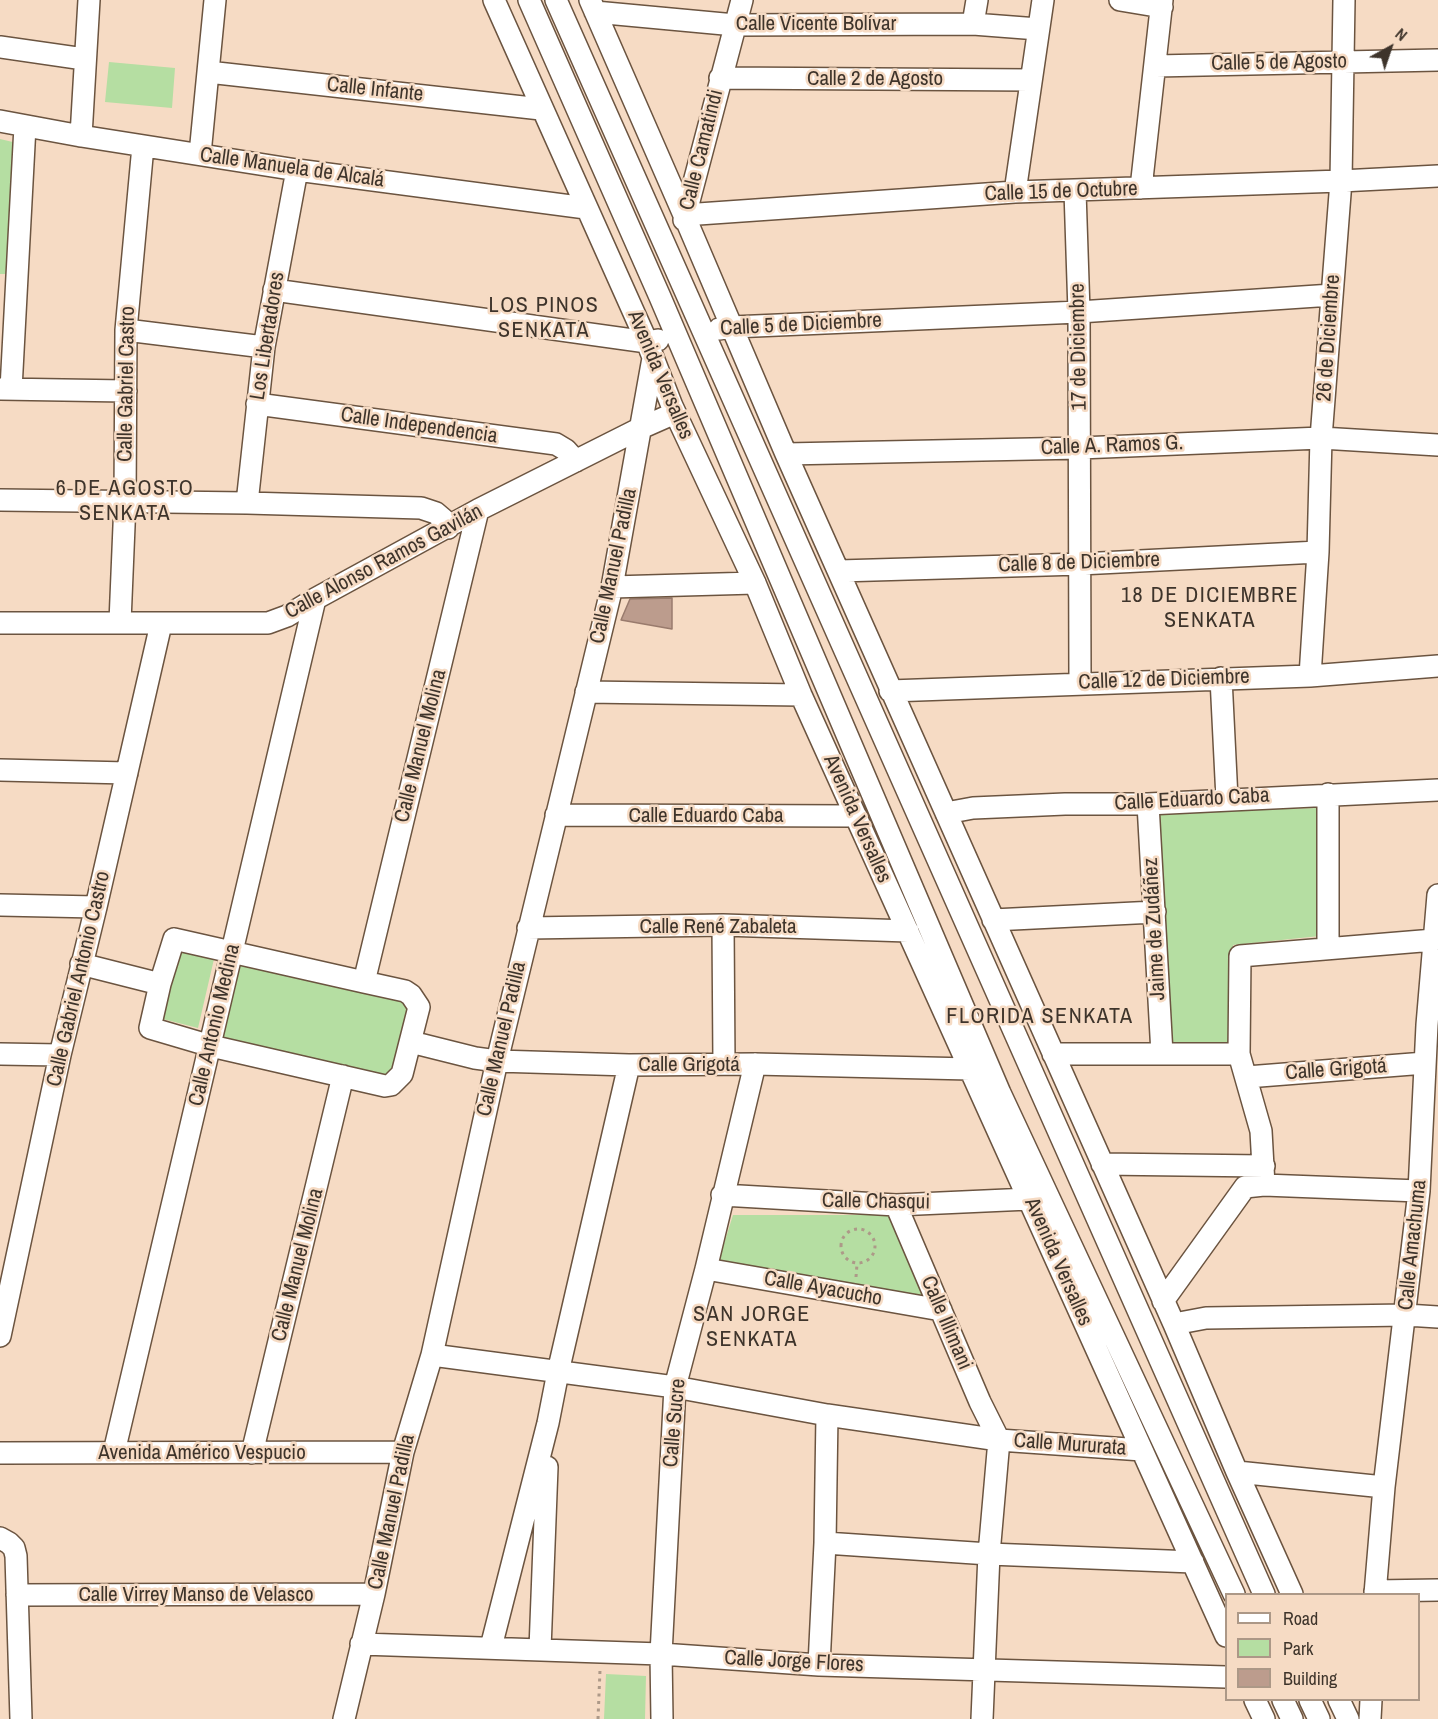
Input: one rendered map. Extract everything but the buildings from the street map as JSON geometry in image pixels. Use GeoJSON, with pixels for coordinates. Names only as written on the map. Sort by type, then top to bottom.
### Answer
{"type":"FeatureCollection","features":[{"type":"Feature","properties":{"kind":"street"},"geometry":{"type":"LineString","coordinates":[[81,136],[89,0]]}},
{"type":"Feature","properties":{"kind":"street"},"geometry":{"type":"LineString","coordinates":[[200,154],[215,0]]}},
{"type":"Feature","properties":{"kind":"street","name":"Avenida Versalles"},"geometry":{"type":"LineString","coordinates":[[494,0],[650,350],[675,413],[755,584],[801,695],[1225,1632]]}},
{"type":"Feature","properties":{"kind":"street","name":"Avenida Versalles"},"geometry":{"type":"LineString","coordinates":[[529,0],[660,297],[1000,1093],[1234,1593]]}},
{"type":"Feature","properties":{"kind":"street"},"geometry":{"type":"LineString","coordinates":[[556,0],[1264,1593]]}},
{"type":"Feature","properties":{"kind":"street","name":"Calle Camatindi"},"geometry":{"type":"LineString","coordinates":[[660,297],[678,272],[684,215],[742,0]]}},
{"type":"Feature","properties":{"kind":"street"},"geometry":{"type":"LineString","coordinates":[[973,24],[976,0]]}},
{"type":"Feature","properties":{"kind":"street"},"geometry":{"type":"LineString","coordinates":[[1015,192],[1043,0]]}},
{"type":"Feature","properties":{"kind":"street"},"geometry":{"type":"LineString","coordinates":[[1120,0],[1162,3],[1141,188]]}},
{"type":"Feature","properties":{"kind":"street","name":"26 de Diciembre"},"geometry":{"type":"LineString","coordinates":[[1310,676],[1318,552],[1321,438],[1341,181],[1344,0]]}},
{"type":"Feature","properties":{"kind":"street"},"geometry":{"type":"LineString","coordinates":[[592,6],[890,691],[1174,1324],[1292,1593]]}},
{"type":"Feature","properties":{"kind":"street","name":"Calle Vicente Bolívar"},"geometry":{"type":"LineString","coordinates":[[592,6],[735,25],[973,24],[1038,29]]}},
{"type":"Feature","properties":{"kind":"street"},"geometry":{"type":"LineString","coordinates":[[0,47],[84,59]]}},
{"type":"Feature","properties":{"kind":"street","name":"Calle 5 de Agosto"},"geometry":{"type":"LineString","coordinates":[[1156,66],[1438,60]]}},
{"type":"Feature","properties":{"kind":"street","name":"Calle Infante"},"geometry":{"type":"LineString","coordinates":[[208,72],[541,109]]}},
{"type":"Feature","properties":{"kind":"street","name":"Calle 2 de Agosto"},"geometry":{"type":"LineString","coordinates":[[720,78],[1030,80]]}},
{"type":"Feature","properties":{"kind":"street","name":"Calle Manuela de Alcalá"},"geometry":{"type":"LineString","coordinates":[[0,121],[297,170],[586,208]]}},
{"type":"Feature","properties":{"kind":"street"},"geometry":{"type":"LineString","coordinates":[[25,126],[9,281],[6,389],[126,391]]}},
{"type":"Feature","properties":{"kind":"street","name":"Calle Gabriel Castro"},"geometry":{"type":"LineString","coordinates":[[120,622],[125,502],[126,330],[143,146]]}},
{"type":"Feature","properties":{"kind":"street","name":"Los Libertadores"},"geometry":{"type":"LineString","coordinates":[[247,503],[264,347],[297,170]]}},
{"type":"Feature","properties":{"kind":"street","name":"Calle 15 de Octubre"},"geometry":{"type":"LineString","coordinates":[[684,215],[1015,192],[1438,176]]}},
{"type":"Feature","properties":{"kind":"street","name":"17 de Diciembre"},"geometry":{"type":"LineString","coordinates":[[1075,191],[1079,312],[1080,683]]}},
{"type":"Feature","properties":{"kind":"street","name":"Calle 5 de Diciembre"},"geometry":{"type":"LineString","coordinates":[[274,290],[650,350],[677,337],[732,327],[1079,312],[1332,295]]}},
{"type":"Feature","properties":{"kind":"street"},"geometry":{"type":"LineString","coordinates":[[126,330],[264,347]]}},
{"type":"Feature","properties":{"kind":"street","name":"Calle Manuel Padilla"},"geometry":{"type":"LineString","coordinates":[[344,1719],[374,1594],[403,1452],[432,1355],[496,1061],[612,587],[641,428],[650,350]]}},
{"type":"Feature","properties":{"kind":"street","name":"Calle Independencia"},"geometry":{"type":"LineString","coordinates":[[257,404],[556,444],[567,450],[576,461]]}},
{"type":"Feature","properties":{"kind":"street","name":"Calle Alonso Ramos Gavilán"},"geometry":{"type":"LineString","coordinates":[[0,623],[268,623],[287,616],[478,510],[675,413]]}},
{"type":"Feature","properties":{"kind":"street","name":"Calle A. Ramos G."},"geometry":{"type":"LineString","coordinates":[[786,454],[1080,448],[1321,438],[1438,445]]}},
{"type":"Feature","properties":{"kind":"street"},"geometry":{"type":"LineString","coordinates":[[0,500],[421,508],[436,513],[448,528]]}},
{"type":"Feature","properties":{"kind":"street","name":"Calle Manuel Molina"},"geometry":{"type":"LineString","coordinates":[[364,982],[478,510]]}},
{"type":"Feature","properties":{"kind":"street","name":"Calle 8 de Diciembre"},"geometry":{"type":"LineString","coordinates":[[839,571],[1080,564],[1318,552]]}},
{"type":"Feature","properties":{"kind":"street"},"geometry":{"type":"LineString","coordinates":[[612,587],[755,584]]}},
{"type":"Feature","properties":{"kind":"street","name":"Calle Antonio Medina"},"geometry":{"type":"LineString","coordinates":[[114,1452],[315,599]]}},
{"type":"Feature","properties":{"kind":"street","name":"Calle Gabriel Antonio Castro"},"geometry":{"type":"LineString","coordinates":[[0,1336],[60,1055],[161,624]]}},
{"type":"Feature","properties":{"kind":"street","name":"Calle 12 de Diciembre"},"geometry":{"type":"LineString","coordinates":[[890,691],[1310,676],[1438,666]]}},
{"type":"Feature","properties":{"kind":"street"},"geometry":{"type":"LineString","coordinates":[[1221,678],[1227,799]]}},
{"type":"Feature","properties":{"kind":"street"},"geometry":{"type":"LineString","coordinates":[[586,692],[801,695]]}},
{"type":"Feature","properties":{"kind":"street"},"geometry":{"type":"LineString","coordinates":[[0,770],[127,773]]}},
{"type":"Feature","properties":{"kind":"street","name":"Calle Eduardo Caba"},"geometry":{"type":"LineString","coordinates":[[946,813],[973,808],[1065,804],[1148,804],[1438,790]]}},
{"type":"Feature","properties":{"kind":"street"},"geometry":{"type":"LineString","coordinates":[[1328,794],[1328,947]]}},
{"type":"Feature","properties":{"kind":"street","name":"Jaime de Zudáñez"},"geometry":{"type":"LineString","coordinates":[[1148,804],[1162,1054]]}},
{"type":"Feature","properties":{"kind":"street","name":"Calle Eduardo Caba"},"geometry":{"type":"LineString","coordinates":[[556,815],[856,816]]}},
{"type":"Feature","properties":{"kind":"street","name":"Calle Amachuma"},"geometry":{"type":"LineString","coordinates":[[1375,1593],[1384,1487],[1419,1191],[1425,1063],[1432,1025],[1434,940],[1438,895]]}},
{"type":"Feature","properties":{"kind":"street"},"geometry":{"type":"LineString","coordinates":[[0,905],[96,907]]}},
{"type":"Feature","properties":{"kind":"street"},"geometry":{"type":"LineString","coordinates":[[993,920],[1155,912]]}},
{"type":"Feature","properties":{"kind":"street"},"geometry":{"type":"LineString","coordinates":[[723,924],[723,1064]]}},
{"type":"Feature","properties":{"kind":"street","name":"Calle René Zabaleta"},"geometry":{"type":"LineString","coordinates":[[528,928],[723,924],[908,931]]}},
{"type":"Feature","properties":{"kind":"street"},"geometry":{"type":"LineString","coordinates":[[174,939],[364,982],[405,992],[416,1000],[418,1007],[402,1074],[391,1085],[385,1086],[211,1046],[150,1028],[160,984],[174,939]]}},
{"type":"Feature","properties":{"kind":"street"},"geometry":{"type":"LineString","coordinates":[[1264,1175],[1261,1131],[1239,1054],[1240,956],[1434,940]]}},
{"type":"Feature","properties":{"kind":"street"},"geometry":{"type":"LineString","coordinates":[[81,964],[160,984]]}},
{"type":"Feature","properties":{"kind":"street","name":"Calle Grigotá"},"geometry":{"type":"LineString","coordinates":[[411,1042],[496,1061],[970,1069]]}},
{"type":"Feature","properties":{"kind":"street"},"geometry":{"type":"LineString","coordinates":[[0,1054],[60,1055]]}},
{"type":"Feature","properties":{"kind":"street"},"geometry":{"type":"LineString","coordinates":[[1053,1054],[1239,1054]]}},
{"type":"Feature","properties":{"kind":"street","name":"Calle Grigotá"},"geometry":{"type":"LineString","coordinates":[[1247,1077],[1425,1063]]}},
{"type":"Feature","properties":{"kind":"street","name":"Calle Sucre"},"geometry":{"type":"LineString","coordinates":[[662,1719],[661,1654],[675,1387],[755,1064]]}},
{"type":"Feature","properties":{"kind":"street"},"geometry":{"type":"LineString","coordinates":[[491,1647],[548,1424],[629,1065]]}},
{"type":"Feature","properties":{"kind":"street","name":"Calle Manuel Molina"},"geometry":{"type":"LineString","coordinates":[[252,1453],[343,1076]]}},
{"type":"Feature","properties":{"kind":"street"},"geometry":{"type":"LineString","coordinates":[[1102,1164],[1264,1175],[1419,1191]]}},
{"type":"Feature","properties":{"kind":"street"},"geometry":{"type":"LineString","coordinates":[[1163,1301],[1245,1188],[1264,1175]]}},
{"type":"Feature","properties":{"kind":"street","name":"Calle Chasqui"},"geometry":{"type":"LineString","coordinates":[[722,1195],[896,1205],[1029,1199]]}},
{"type":"Feature","properties":{"kind":"street","name":"Calle Illimani"},"geometry":{"type":"LineString","coordinates":[[896,1205],[980,1402],[999,1440]]}},
{"type":"Feature","properties":{"kind":"street","name":"Calle Ayacucho"},"geometry":{"type":"LineString","coordinates":[[706,1269],[940,1310]]}},
{"type":"Feature","properties":{"kind":"street"},"geometry":{"type":"LineString","coordinates":[[1174,1324],[1206,1318],[1406,1315],[1438,1317]]}},
{"type":"Feature","properties":{"kind":"street","name":"Calle Mururata"},"geometry":{"type":"LineString","coordinates":[[432,1355],[675,1387],[827,1415],[999,1440],[1142,1450]]}},
{"type":"Feature","properties":{"kind":"street"},"geometry":{"type":"LineString","coordinates":[[819,1665],[825,1544],[827,1415]]}},
{"type":"Feature","properties":{"kind":"street"},"geometry":{"type":"LineString","coordinates":[[540,1649],[548,1424]]}},
{"type":"Feature","properties":{"kind":"street"},"geometry":{"type":"LineString","coordinates":[[982,1719],[989,1554],[999,1440]]}},
{"type":"Feature","properties":{"kind":"street","name":"Avenida Américo Vespucio"},"geometry":{"type":"LineString","coordinates":[[0,1454],[403,1452]]}},
{"type":"Feature","properties":{"kind":"street"},"geometry":{"type":"LineString","coordinates":[[1237,1472],[1384,1487]]}},
{"type":"Feature","properties":{"kind":"street"},"geometry":{"type":"LineString","coordinates":[[0,1538],[14,1548],[16,1556],[21,1719]]}},
{"type":"Feature","properties":{"kind":"street"},"geometry":{"type":"LineString","coordinates":[[825,1544],[989,1554],[1193,1562]]}},
{"type":"Feature","properties":{"kind":"street"},"geometry":{"type":"LineString","coordinates":[[1375,1593],[1438,1590]]}},
{"type":"Feature","properties":{"kind":"street","name":"Calle Virrey Manso de Velasco"},"geometry":{"type":"LineString","coordinates":[[17,1595],[374,1594]]}},
{"type":"Feature","properties":{"kind":"street","name":"Calle Jorge Flores"},"geometry":{"type":"LineString","coordinates":[[362,1644],[661,1654],[819,1665],[1225,1677]]}},
{"type":"Feature","properties":{"kind":"street"},"geometry":{"type":"LineString","coordinates":[[1255,1701],[1264,1719]]}},
{"type":"Feature","properties":{"kind":"street"},"geometry":{"type":"LineString","coordinates":[[1283,1701],[1292,1719]]}},
{"type":"Feature","properties":{"kind":"street"},"geometry":{"type":"LineString","coordinates":[[1310,1701],[1319,1719]]}},
{"type":"Feature","properties":{"kind":"street"},"geometry":{"type":"LineString","coordinates":[[1339,1701],[1348,1719]]}},
{"type":"Feature","properties":{"kind":"street"},"geometry":{"type":"LineString","coordinates":[[1370,1719],[1371,1701]]}},
{"type":"Feature","properties":{"kind":"path"},"geometry":{"type":"LineString","coordinates":[[861,1230],[871,1236],[875,1246],[874,1252],[867,1261],[852,1263],[843,1256],[842,1239],[850,1231],[861,1230]]}},
{"type":"Feature","properties":{"kind":"path"},"geometry":{"type":"LineString","coordinates":[[598,1719],[601,1653]]}},
{"type":"Feature","properties":{"kind":"green space"},"geometry":{"type":"Polygon","coordinates":[[[109,62],[175,68],[172,108],[105,102],[109,62]]]}},
{"type":"Feature","properties":{"kind":"green space"},"geometry":{"type":"Polygon","coordinates":[[[0,139],[17,143],[11,274],[0,274],[0,139]]]}},
{"type":"Feature","properties":{"kind":"green space"},"geometry":{"type":"Polygon","coordinates":[[[1319,808],[1320,936],[1233,945],[1229,1045],[1168,1045],[1159,812],[1319,808]]]}},
{"type":"Feature","properties":{"kind":"green space"},"geometry":{"type":"Polygon","coordinates":[[[171,949],[214,959],[198,1028],[155,1017],[171,949]]]}},
{"type":"Feature","properties":{"kind":"green space"},"geometry":{"type":"Polygon","coordinates":[[[239,959],[401,997],[410,1004],[397,1069],[388,1080],[220,1038],[239,959]]]}},
{"type":"Feature","properties":{"kind":"green space"},"geometry":{"type":"Polygon","coordinates":[[[733,1215],[889,1215],[926,1299],[717,1266],[733,1215]]]}},
{"type":"Feature","properties":{"kind":"green space"},"geometry":{"type":"Polygon","coordinates":[[[606,1674],[646,1676],[645,1719],[604,1719],[606,1674]]]}},
{"type":"Feature","properties":{"kind":"district","name":"LOS PINOS SENKATA"},"geometry":{"type":"Point","coordinates":[544,318]}},
{"type":"Feature","properties":{"kind":"district","name":"6 DE AGOSTO SENKATA"},"geometry":{"type":"Point","coordinates":[125,502]}},
{"type":"Feature","properties":{"kind":"district","name":"18 DE DICIEMBRE SENKATA"},"geometry":{"type":"Point","coordinates":[1210,608]}},
{"type":"Feature","properties":{"kind":"district","name":"FLORIDA SENKATA"},"geometry":{"type":"Point","coordinates":[1040,1017]}},
{"type":"Feature","properties":{"kind":"district","name":"SAN JORGE SENKATA"},"geometry":{"type":"Point","coordinates":[752,1328]}}]}
